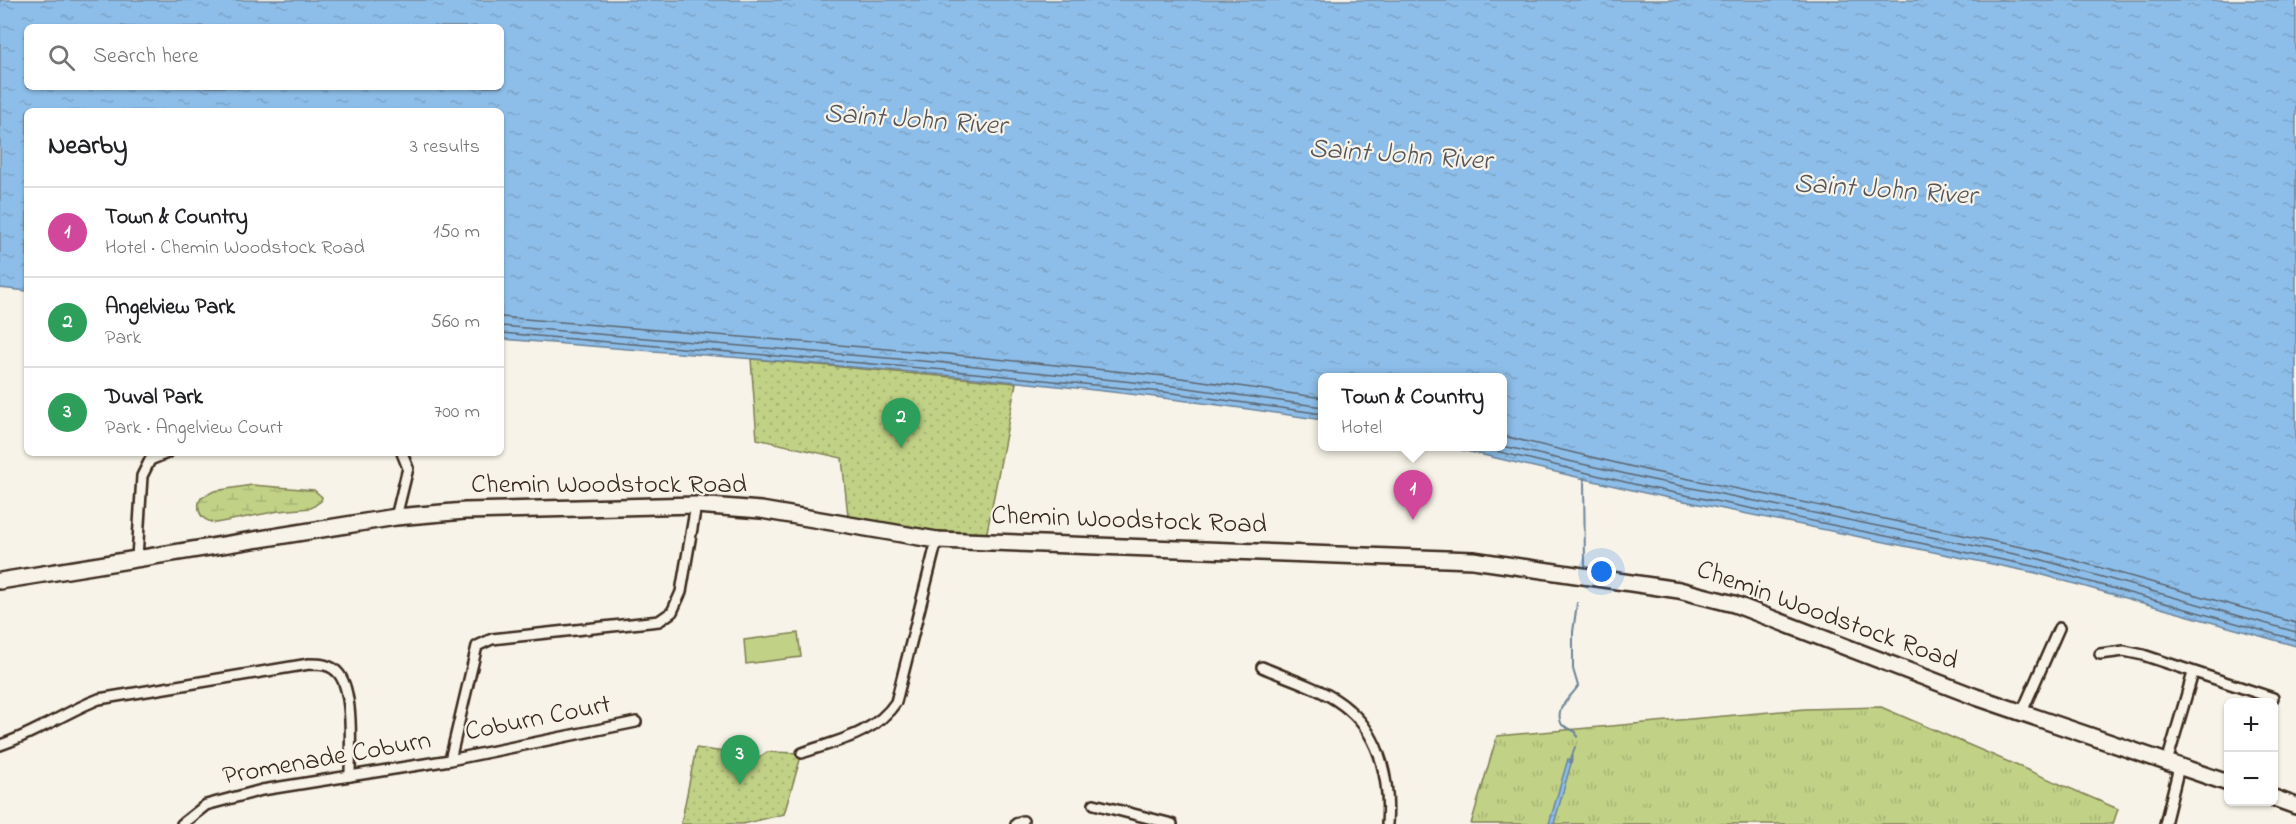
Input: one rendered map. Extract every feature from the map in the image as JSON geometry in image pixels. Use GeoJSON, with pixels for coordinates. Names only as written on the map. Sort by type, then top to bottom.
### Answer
{"type":"FeatureCollection","features":[{"type":"Feature","properties":{"kind":"main road","name":"Chemin Woodstock Road"},"geometry":{"type":"LineString","coordinates":[[0,581],[396,518],[465,511],[696,505],[761,510],[937,540],[1473,560],[1679,590],[1734,604],[2022,712],[2224,781]]}},
{"type":"Feature","properties":{"kind":"main road"},"geometry":{"type":"LineString","coordinates":[[2278,799],[2296,806]]}},
{"type":"Feature","properties":{"kind":"street"},"geometry":{"type":"LineString","coordinates":[[137,558],[142,476],[150,460],[160,456]]}},
{"type":"Feature","properties":{"kind":"street"},"geometry":{"type":"LineString","coordinates":[[396,518],[408,468],[403,456]]}},
{"type":"Feature","properties":{"kind":"street"},"geometry":{"type":"LineString","coordinates":[[450,760],[477,646],[492,639],[659,621],[672,612],[681,592],[696,505]]}},
{"type":"Feature","properties":{"kind":"street"},"geometry":{"type":"LineString","coordinates":[[802,753],[871,727],[889,713],[896,702],[937,540]]}},
{"type":"Feature","properties":{"kind":"street"},"geometry":{"type":"LineString","coordinates":[[2022,712],[2059,628]]}},
{"type":"Feature","properties":{"kind":"street"},"geometry":{"type":"LineString","coordinates":[[2100,654],[2124,651],[2273,698]]}},
{"type":"Feature","properties":{"kind":"street"},"geometry":{"type":"LineString","coordinates":[[0,745],[19,739],[79,706],[99,699],[309,664],[326,664],[338,673],[347,689],[350,776]]}},
{"type":"Feature","properties":{"kind":"street"},"geometry":{"type":"LineString","coordinates":[[1262,667],[1322,693],[1350,710],[1369,735],[1384,768],[1389,801],[1387,824]]}},
{"type":"Feature","properties":{"kind":"street"},"geometry":{"type":"LineString","coordinates":[[2165,824],[2173,764],[2193,673]]}},
{"type":"Feature","properties":{"kind":"street","name":"Coburn Court"},"geometry":{"type":"LineString","coordinates":[[450,760],[636,722]]}},
{"type":"Feature","properties":{"kind":"street","name":"Promenade Coburn"},"geometry":{"type":"LineString","coordinates":[[182,824],[206,806],[231,797],[450,760]]}},
{"type":"Feature","properties":{"kind":"street"},"geometry":{"type":"LineString","coordinates":[[1094,804],[1172,824]]}},
{"type":"Feature","properties":{"kind":"green space"},"geometry":{"type":"Polygon","coordinates":[[[751,359],[1016,383],[985,542],[849,526],[842,458],[757,439],[751,359]]]}},
{"type":"Feature","properties":{"kind":"green space"},"geometry":{"type":"Polygon","coordinates":[[[252,485],[314,490],[322,497],[321,501],[311,508],[279,511],[216,523],[208,521],[200,514],[201,498],[214,491],[252,485]]]}},
{"type":"Feature","properties":{"kind":"green space"},"geometry":{"type":"Polygon","coordinates":[[[798,633],[801,657],[746,664],[744,640],[798,633]]]}},
{"type":"Feature","properties":{"kind":"green space"},"geometry":{"type":"Polygon","coordinates":[[[1881,707],[2118,809],[2113,824],[1471,824],[1497,736],[1805,709],[1881,707]]]}},
{"type":"Feature","properties":{"kind":"green space"},"geometry":{"type":"Polygon","coordinates":[[[696,748],[760,757],[767,752],[802,753],[784,814],[743,824],[681,824],[696,748]]]}},
{"type":"Feature","properties":{"kind":"water","name":"Saint John River"},"geometry":{"type":"Polygon","coordinates":[[[0,0],[2296,0],[2296,646],[2036,573],[1645,493],[1466,451],[1507,451],[1507,373],[1318,373],[1318,419],[1221,405],[1016,382],[504,339],[504,108],[24,108],[24,291],[0,288],[0,0]]]}},
{"type":"Feature","properties":{"kind":"water"},"geometry":{"type":"Polygon","coordinates":[[[1568,759],[1572,760],[1554,824],[1549,824],[1568,759]]]}},
{"type":"Feature","properties":{"kind":"waterway"},"geometry":{"type":"LineString","coordinates":[[1584,478],[1585,565]]}},
{"type":"Feature","properties":{"kind":"waterway"},"geometry":{"type":"LineString","coordinates":[[1577,603],[1573,632],[1573,669],[1578,686],[1561,708],[1560,719],[1562,725],[1576,732],[1577,737]]}},
{"type":"Feature","properties":{"kind":"waterway"},"geometry":{"type":"LineString","coordinates":[[1570,762],[1575,747]]}},
{"type":"Feature","properties":{"kind":"place","name":"Angelview Park"},"geometry":{"type":"Point","coordinates":[901,448]}},
{"type":"Feature","properties":{"kind":"place","name":"Town & Country"},"geometry":{"type":"Point","coordinates":[1413,520]}},
{"type":"Feature","properties":{"kind":"place","name":"Duval Park"},"geometry":{"type":"Point","coordinates":[740,785]}}]}
